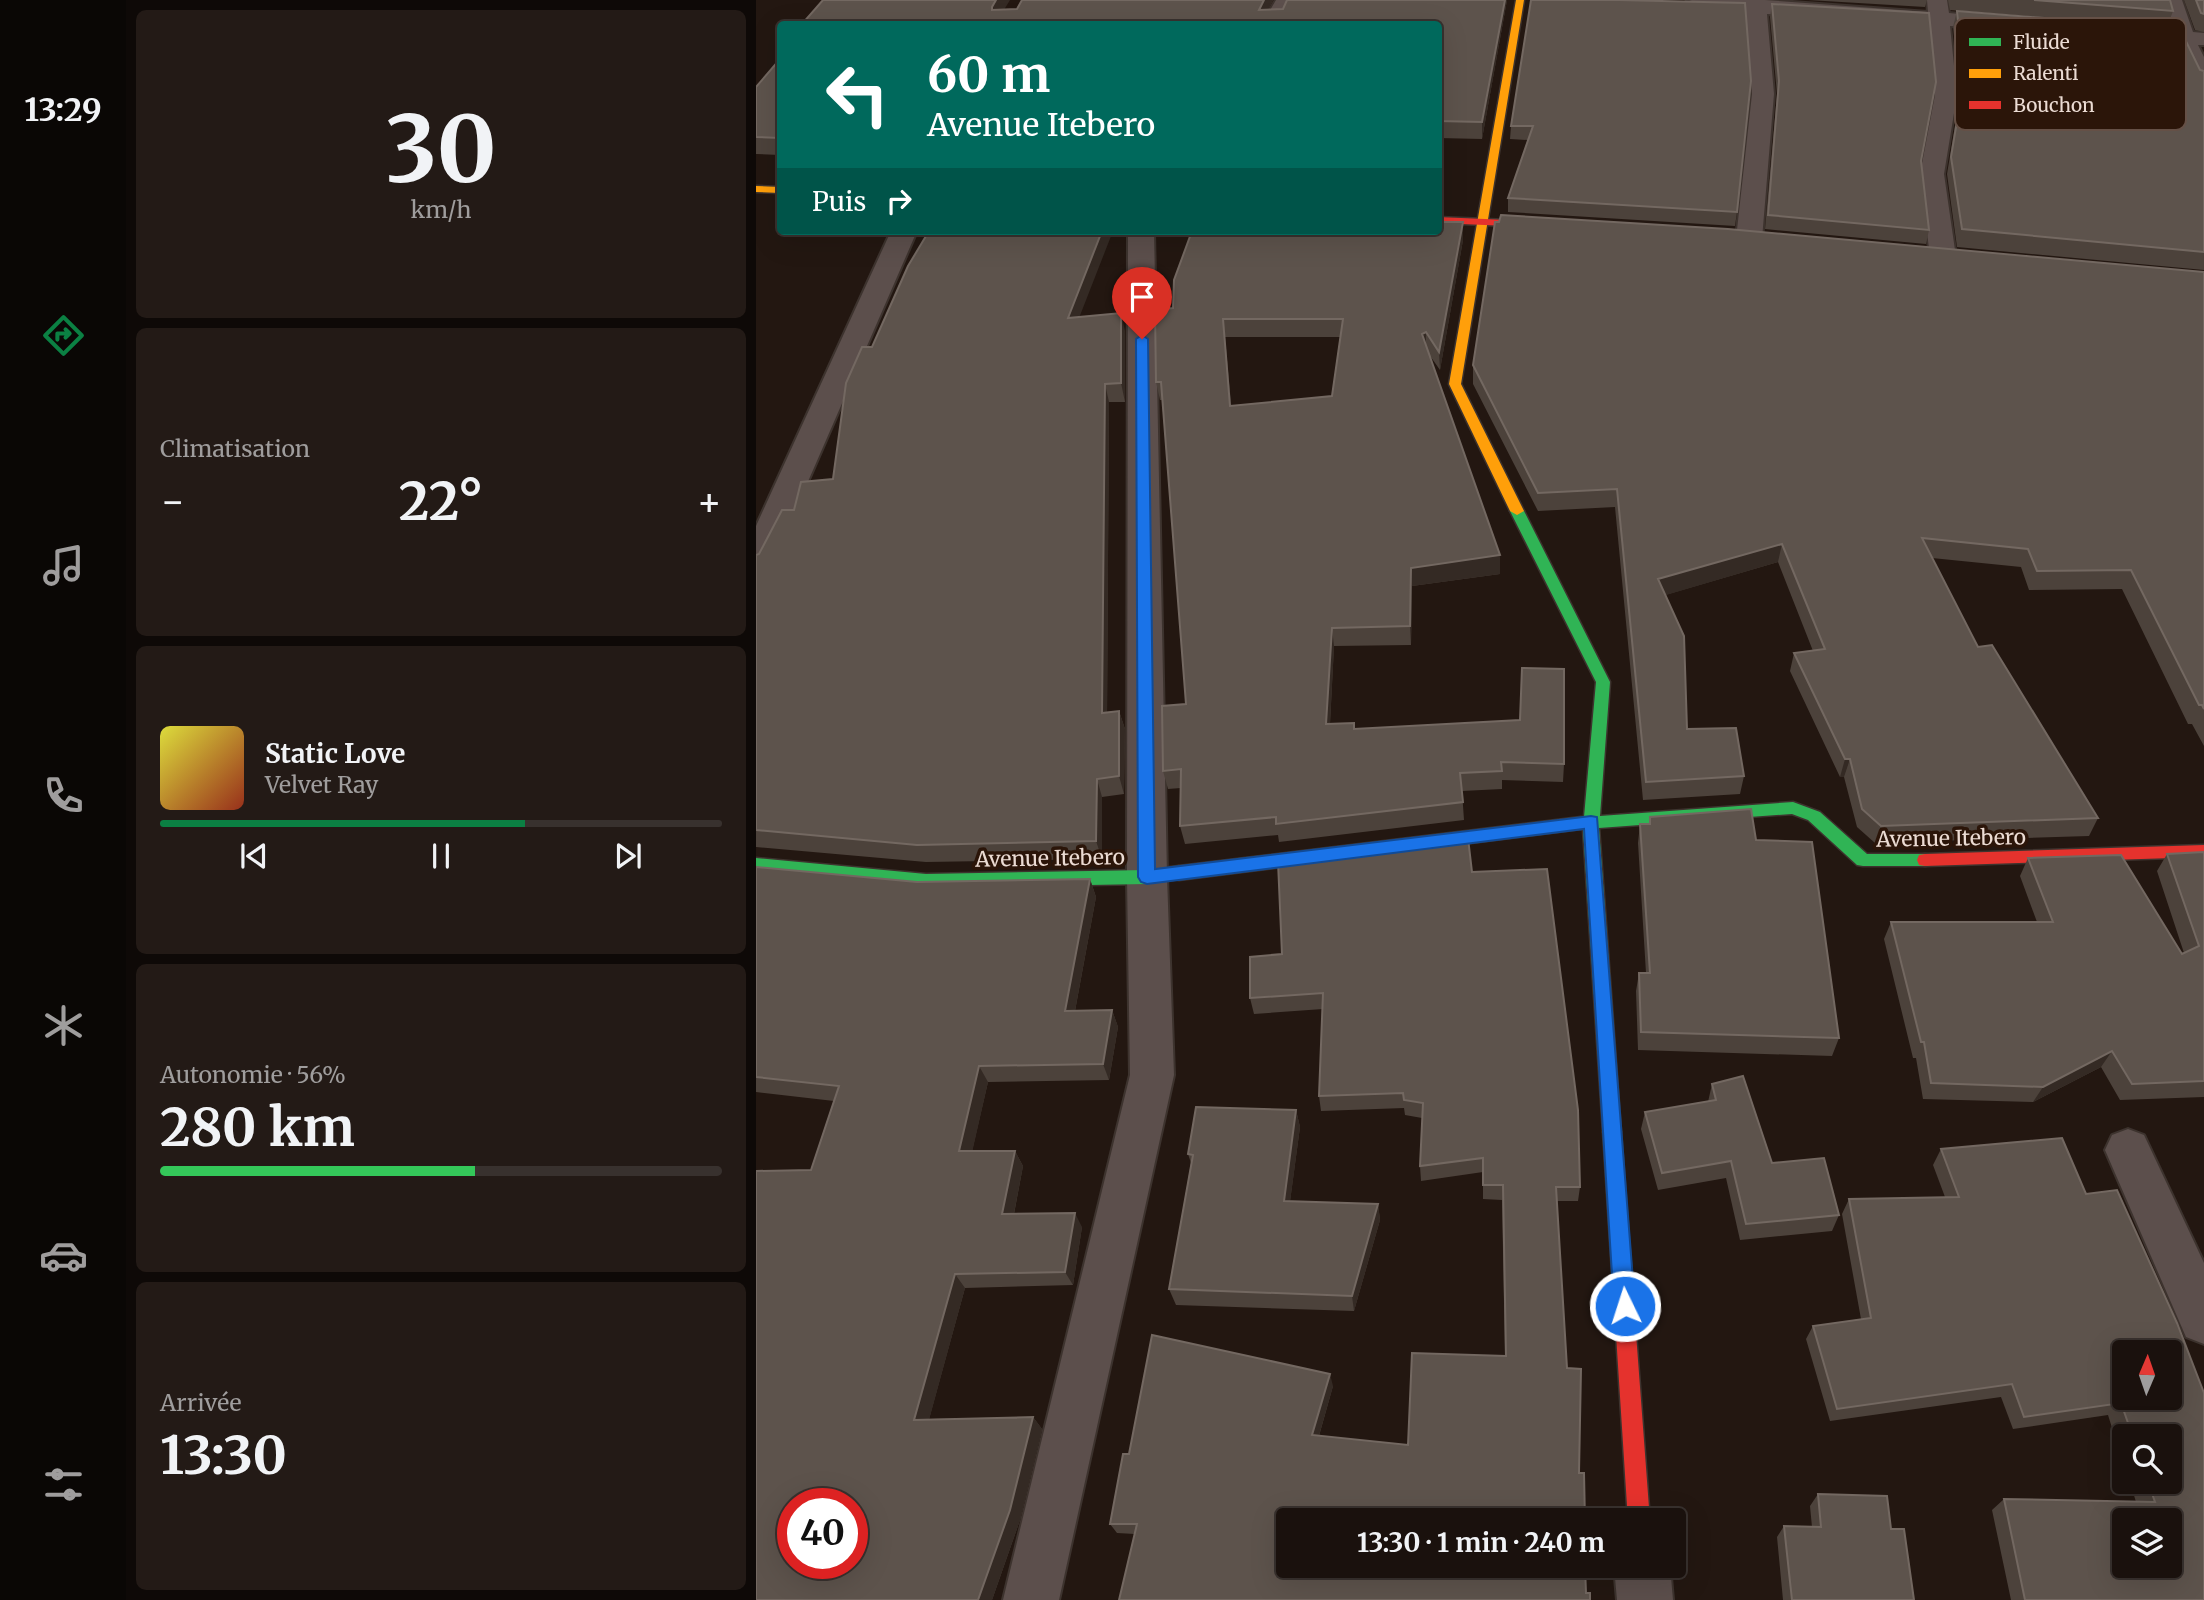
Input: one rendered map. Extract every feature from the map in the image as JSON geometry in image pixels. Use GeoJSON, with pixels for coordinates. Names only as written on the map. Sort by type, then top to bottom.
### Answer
{"type":"FeatureCollection","features":[{"type":"Feature","properties":{"kind":"street"},"geometry":{"type":"LineString","coordinates":[[1274,21],[1286,0]]}},
{"type":"Feature","properties":{"kind":"street"},"geometry":{"type":"LineString","coordinates":[[2172,0],[2182,18]]}},
{"type":"Feature","properties":{"kind":"street"},"geometry":{"type":"LineString","coordinates":[[1525,2],[1455,384],[1602,682],[1591,822],[1638,1508]]}},
{"type":"Feature","properties":{"kind":"street"},"geometry":{"type":"LineString","coordinates":[[1749,239],[1763,94],[1756,3]]}},
{"type":"Feature","properties":{"kind":"street"},"geometry":{"type":"LineString","coordinates":[[1673,5],[1756,3],[1938,9],[1992,18]]}},
{"type":"Feature","properties":{"kind":"street"},"geometry":{"type":"LineString","coordinates":[[1938,9],[1947,95],[1933,174],[1943,257]]}},
{"type":"Feature","properties":{"kind":"street"},"geometry":{"type":"LineString","coordinates":[[2194,38],[2204,80]]}},
{"type":"Feature","properties":{"kind":"street"},"geometry":{"type":"LineString","coordinates":[[756,188],[777,190]]}},
{"type":"Feature","properties":{"kind":"street"},"geometry":{"type":"LineString","coordinates":[[1442,220],[1523,223]]}},
{"type":"Feature","properties":{"kind":"street"},"geometry":{"type":"LineString","coordinates":[[756,562],[766,521],[902,235]]}},
{"type":"Feature","properties":{"kind":"street"},"geometry":{"type":"LineString","coordinates":[[1031,1600],[1152,1075],[1147,877],[1141,235]]}},
{"type":"Feature","properties":{"kind":"street","name":"Avenue Itebero"},"geometry":{"type":"LineString","coordinates":[[756,865],[936,881],[1147,877],[1591,822],[1793,808],[1814,816],[1863,860],[1870,862],[2204,851]]}},
{"type":"Feature","properties":{"kind":"street"},"geometry":{"type":"LineString","coordinates":[[2128,1150],[2204,1319]]}},
{"type":"Feature","properties":{"kind":"street"},"geometry":{"type":"LineString","coordinates":[[1643,1578],[1645,1600]]}},
{"type":"Feature","properties":{"kind":"building"},"geometry":{"type":"Polygon","coordinates":[[[823,0],[996,0],[992,10],[1017,9],[1022,0],[1264,0],[1259,10],[1283,9],[1287,0],[1505,0],[1482,122],[1442,121],[1442,21],[805,21],[823,0]]]}},
{"type":"Feature","properties":{"kind":"building"},"geometry":{"type":"Polygon","coordinates":[[[1531,0],[1745,3],[1751,81],[1737,212],[1508,198],[1533,126],[1511,126],[1531,0]]]}},
{"type":"Feature","properties":{"kind":"building"},"geometry":{"type":"Polygon","coordinates":[[[2034,0],[2170,0],[2173,11],[2034,0]]]}},
{"type":"Feature","properties":{"kind":"building"},"geometry":{"type":"Polygon","coordinates":[[[2196,0],[2204,0],[2204,14],[2201,13],[2196,0]]]}},
{"type":"Feature","properties":{"kind":"building"},"geometry":{"type":"Polygon","coordinates":[[[1772,4],[1929,13],[1936,82],[1921,161],[1929,230],[1768,215],[1779,81],[1772,4]]]}},
{"type":"Feature","properties":{"kind":"building"},"geometry":{"type":"Polygon","coordinates":[[[1957,11],[2044,18],[1958,18],[1957,11]]]}},
{"type":"Feature","properties":{"kind":"building"},"geometry":{"type":"Polygon","coordinates":[[[2186,41],[2200,70],[2204,71],[2204,252],[1962,229],[1951,157],[1956,130],[2186,130],[2186,41]]]}},
{"type":"Feature","properties":{"kind":"building"},"geometry":{"type":"Polygon","coordinates":[[[777,62],[777,138],[756,137],[756,87],[777,62]]]}},
{"type":"Feature","properties":{"kind":"building"},"geometry":{"type":"Polygon","coordinates":[[[1501,215],[1728,229],[2204,272],[2204,709],[2199,705],[2131,570],[2037,571],[2028,549],[1922,538],[1978,647],[1992,645],[2098,818],[1881,826],[1862,809],[1850,759],[1845,759],[1794,653],[1825,649],[1782,544],[1658,579],[1684,636],[1687,729],[1736,728],[1744,776],[1646,782],[1617,489],[1538,493],[1473,365],[1495,222],[1499,222],[1501,215]]]}},
{"type":"Feature","properties":{"kind":"building"},"geometry":{"type":"Polygon","coordinates":[[[1442,222],[1463,222],[1439,352],[1426,332],[1422,334],[1500,555],[1411,568],[1410,626],[1332,628],[1326,724],[1354,723],[1354,729],[1520,720],[1522,668],[1564,669],[1564,764],[1501,762],[1502,771],[1460,773],[1463,802],[1276,824],[1276,817],[1180,826],[1181,769],[1163,771],[1162,706],[1186,704],[1161,382],[1156,382],[1155,310],[1173,308],[1174,280],[1191,235],[1442,235],[1442,222]],[[1223,319],[1230,406],[1332,396],[1343,319],[1223,319]]]}},
{"type":"Feature","properties":{"kind":"building"},"geometry":{"type":"Polygon","coordinates":[[[927,235],[1100,235],[1068,318],[1121,313],[1121,383],[1105,384],[1102,713],[1119,711],[1119,776],[1097,779],[1096,841],[917,845],[756,830],[756,555],[782,510],[794,510],[801,482],[833,479],[846,383],[862,347],[872,347],[908,266],[927,235]]]}},
{"type":"Feature","properties":{"kind":"building"},"geometry":{"type":"Polygon","coordinates":[[[1751,809],[1756,840],[1812,842],[1839,1038],[1641,1032],[1639,973],[1650,973],[1640,824],[1650,824],[1650,817],[1751,809]]]}},
{"type":"Feature","properties":{"kind":"building"},"geometry":{"type":"Polygon","coordinates":[[[1468,838],[1472,872],[1547,869],[1578,1110],[1580,1187],[1556,1187],[1567,1368],[1581,1369],[1579,1473],[1584,1473],[1585,1508],[1276,1508],[1276,1578],[1585,1578],[1586,1593],[1590,1593],[1590,1600],[1119,1600],[1137,1524],[1110,1524],[1123,1454],[1129,1454],[1152,1335],[1330,1374],[1312,1435],[1408,1445],[1412,1353],[1506,1356],[1503,1185],[1483,1185],[1483,1158],[1420,1166],[1423,1103],[1404,1100],[1403,1093],[1319,1096],[1323,993],[1250,998],[1250,957],[1282,954],[1278,862],[1468,838]]]}},
{"type":"Feature","properties":{"kind":"building"},"geometry":{"type":"Polygon","coordinates":[[[2204,852],[2204,1081],[2132,1084],[2112,1051],[2043,1087],[1931,1083],[1924,1042],[1921,1042],[1891,922],[2053,922],[2028,858],[2121,855],[2182,954],[2199,946],[2167,854],[2204,852]]]}},
{"type":"Feature","properties":{"kind":"building"},"geometry":{"type":"Polygon","coordinates":[[[756,867],[917,882],[1090,879],[1065,1011],[1112,1010],[1103,1064],[979,1066],[959,1151],[1015,1151],[1002,1214],[1075,1213],[1065,1272],[955,1274],[914,1420],[1033,1417],[1010,1510],[978,1600],[756,1600],[756,1171],[811,1170],[839,1086],[756,1077],[756,867]]]}},
{"type":"Feature","properties":{"kind":"building"},"geometry":{"type":"Polygon","coordinates":[[[1743,1076],[1772,1163],[1824,1158],[1839,1215],[1746,1224],[1731,1161],[1662,1173],[1645,1112],[1716,1100],[1712,1084],[1743,1076]]]}},
{"type":"Feature","properties":{"kind":"building"},"geometry":{"type":"Polygon","coordinates":[[[1196,1107],[1296,1110],[1284,1201],[1378,1204],[1352,1296],[1169,1289],[1193,1155],[1188,1154],[1196,1107]]]}},
{"type":"Feature","properties":{"kind":"building"},"geometry":{"type":"Polygon","coordinates":[[[2062,1138],[2086,1194],[2117,1190],[2177,1323],[2204,1393],[2204,1600],[2025,1600],[2004,1499],[2155,1502],[2152,1494],[2182,1494],[2182,1424],[2128,1424],[2123,1410],[2182,1410],[2182,1340],[2112,1340],[2112,1404],[2024,1417],[2012,1384],[1837,1409],[1813,1326],[1871,1318],[1849,1199],[1959,1197],[1941,1149],[2062,1138]]]}},
{"type":"Feature","properties":{"kind":"building"},"geometry":{"type":"Polygon","coordinates":[[[1818,1494],[1887,1496],[1891,1529],[1904,1529],[1914,1600],[1792,1600],[1784,1526],[1821,1527],[1818,1494]]]}},
{"type":"Feature","properties":{"kind":"traffic: fast"},"geometry":{"type":"LineString","coordinates":[[1517,511],[1603,682],[1591,822],[1612,1132]]}},
{"type":"Feature","properties":{"kind":"traffic: fast"},"geometry":{"type":"LineString","coordinates":[[1581,823],[1793,808],[1814,816],[1863,860],[1925,860]]}},
{"type":"Feature","properties":{"kind":"traffic: fast"},"geometry":{"type":"LineString","coordinates":[[756,865],[926,881],[1147,877],[1179,873]]}},
{"type":"Feature","properties":{"kind":"traffic: slow"},"geometry":{"type":"LineString","coordinates":[[1517,511],[1455,384],[1520,0]]}},
{"type":"Feature","properties":{"kind":"traffic: slow"},"geometry":{"type":"LineString","coordinates":[[756,189],[777,190]]}},
{"type":"Feature","properties":{"kind":"traffic: jam"},"geometry":{"type":"LineString","coordinates":[[1442,220],[1508,223]]}},
{"type":"Feature","properties":{"kind":"traffic: jam"},"geometry":{"type":"LineString","coordinates":[[1179,873],[1581,823]]}},
{"type":"Feature","properties":{"kind":"traffic: jam"},"geometry":{"type":"LineString","coordinates":[[1925,860],[2204,851]]}},
{"type":"Feature","properties":{"kind":"traffic: jam"},"geometry":{"type":"LineString","coordinates":[[1612,1132],[1638,1508]]}},
{"type":"Feature","properties":{"kind":"route"},"geometry":{"type":"LineString","coordinates":[[1142,339],[1147,877],[1591,822],[1625,1306]]}}]}
